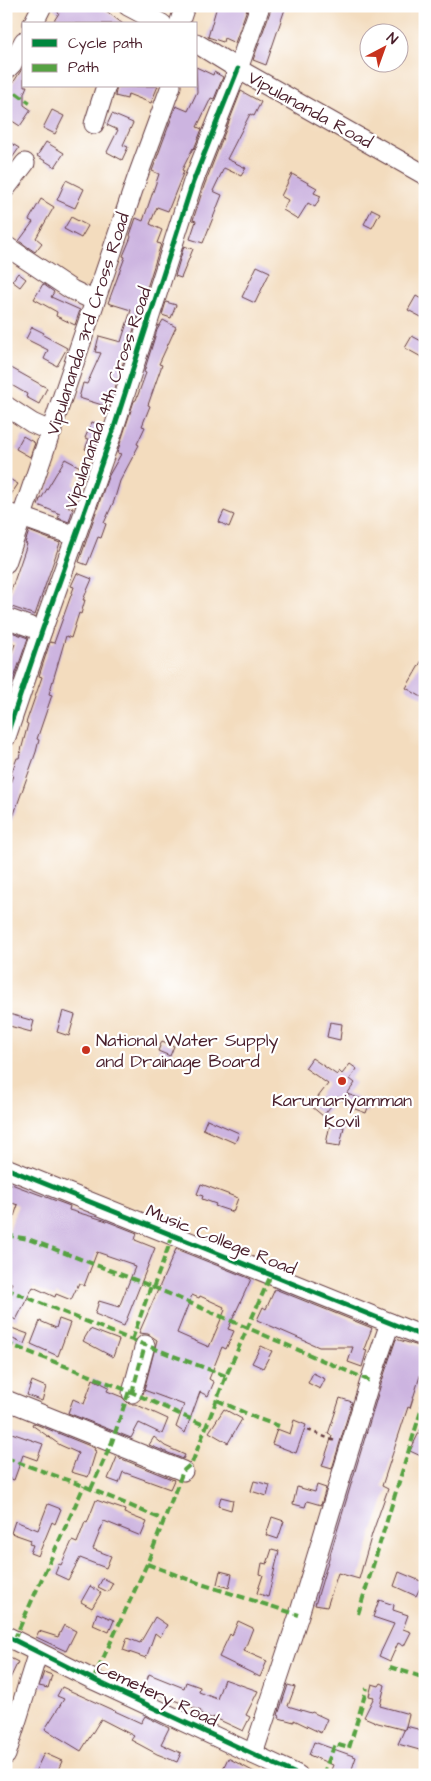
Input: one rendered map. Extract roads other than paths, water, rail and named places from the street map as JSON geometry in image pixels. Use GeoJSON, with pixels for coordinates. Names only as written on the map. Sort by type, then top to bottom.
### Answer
{"type":"FeatureCollection","features":[{"type":"Feature","properties":{"kind":"street"},"geometry":{"type":"LineString","coordinates":[[34,22],[42,6]]}},
{"type":"Feature","properties":{"kind":"street"},"geometry":{"type":"LineString","coordinates":[[180,22],[185,6]]}},
{"type":"Feature","properties":{"kind":"street","name":"Vipulananda 4th Cross Road"},"geometry":{"type":"LineString","coordinates":[[6,737],[113,431],[193,182],[238,69],[260,6]]}},
{"type":"Feature","properties":{"kind":"street"},"geometry":{"type":"LineString","coordinates":[[129,13],[156,22]]}},
{"type":"Feature","properties":{"kind":"street","name":"Vipulananda Road"},"geometry":{"type":"LineString","coordinates":[[198,44],[425,175]]}},
{"type":"Feature","properties":{"kind":"street"},"geometry":{"type":"LineString","coordinates":[[6,70],[12,64],[22,45]]}},
{"type":"Feature","properties":{"kind":"street"},"geometry":{"type":"LineString","coordinates":[[94,124],[105,88]]}},
{"type":"Feature","properties":{"kind":"street","name":"Vipulananda 3rd Cross Road"},"geometry":{"type":"LineString","coordinates":[[6,563],[14,515],[52,432],[95,300],[170,88]]}},
{"type":"Feature","properties":{"kind":"street"},"geometry":{"type":"LineString","coordinates":[[6,188],[25,163]]}},
{"type":"Feature","properties":{"kind":"street"},"geometry":{"type":"LineString","coordinates":[[9,255],[72,290],[95,300]]}},
{"type":"Feature","properties":{"kind":"street"},"geometry":{"type":"LineString","coordinates":[[6,406],[32,424],[52,432]]}},
{"type":"Feature","properties":{"kind":"street"},"geometry":{"type":"LineString","coordinates":[[14,515],[75,536]]}},
{"type":"Feature","properties":{"kind":"street"},"geometry":{"type":"LineString","coordinates":[[6,618],[42,630]]}},
{"type":"Feature","properties":{"kind":"street","name":"Music College Road"},"geometry":{"type":"LineString","coordinates":[[6,1168],[425,1337]]}},
{"type":"Feature","properties":{"kind":"street"},"geometry":{"type":"LineString","coordinates":[[253,1754],[299,1615],[370,1381],[390,1323]]}},
{"type":"Feature","properties":{"kind":"street"},"geometry":{"type":"LineString","coordinates":[[132,1392],[145,1345]]}},
{"type":"Feature","properties":{"kind":"street"},"geometry":{"type":"LineString","coordinates":[[6,1400],[183,1471]]}},
{"type":"Feature","properties":{"kind":"street","name":"Cemetery Road"},"geometry":{"type":"LineString","coordinates":[[6,1636],[96,1681],[298,1775]]}},
{"type":"Feature","properties":{"kind":"street"},"geometry":{"type":"LineString","coordinates":[[6,1755],[38,1652]]}},
{"type":"Feature","properties":{"kind":"place","name":"National Water Supply and Drainage Board"},"geometry":{"type":"Point","coordinates":[86,1050]}},
{"type":"Feature","properties":{"kind":"place","name":"Karumariyamman Kovil"},"geometry":{"type":"Point","coordinates":[342,1081]}}]}
